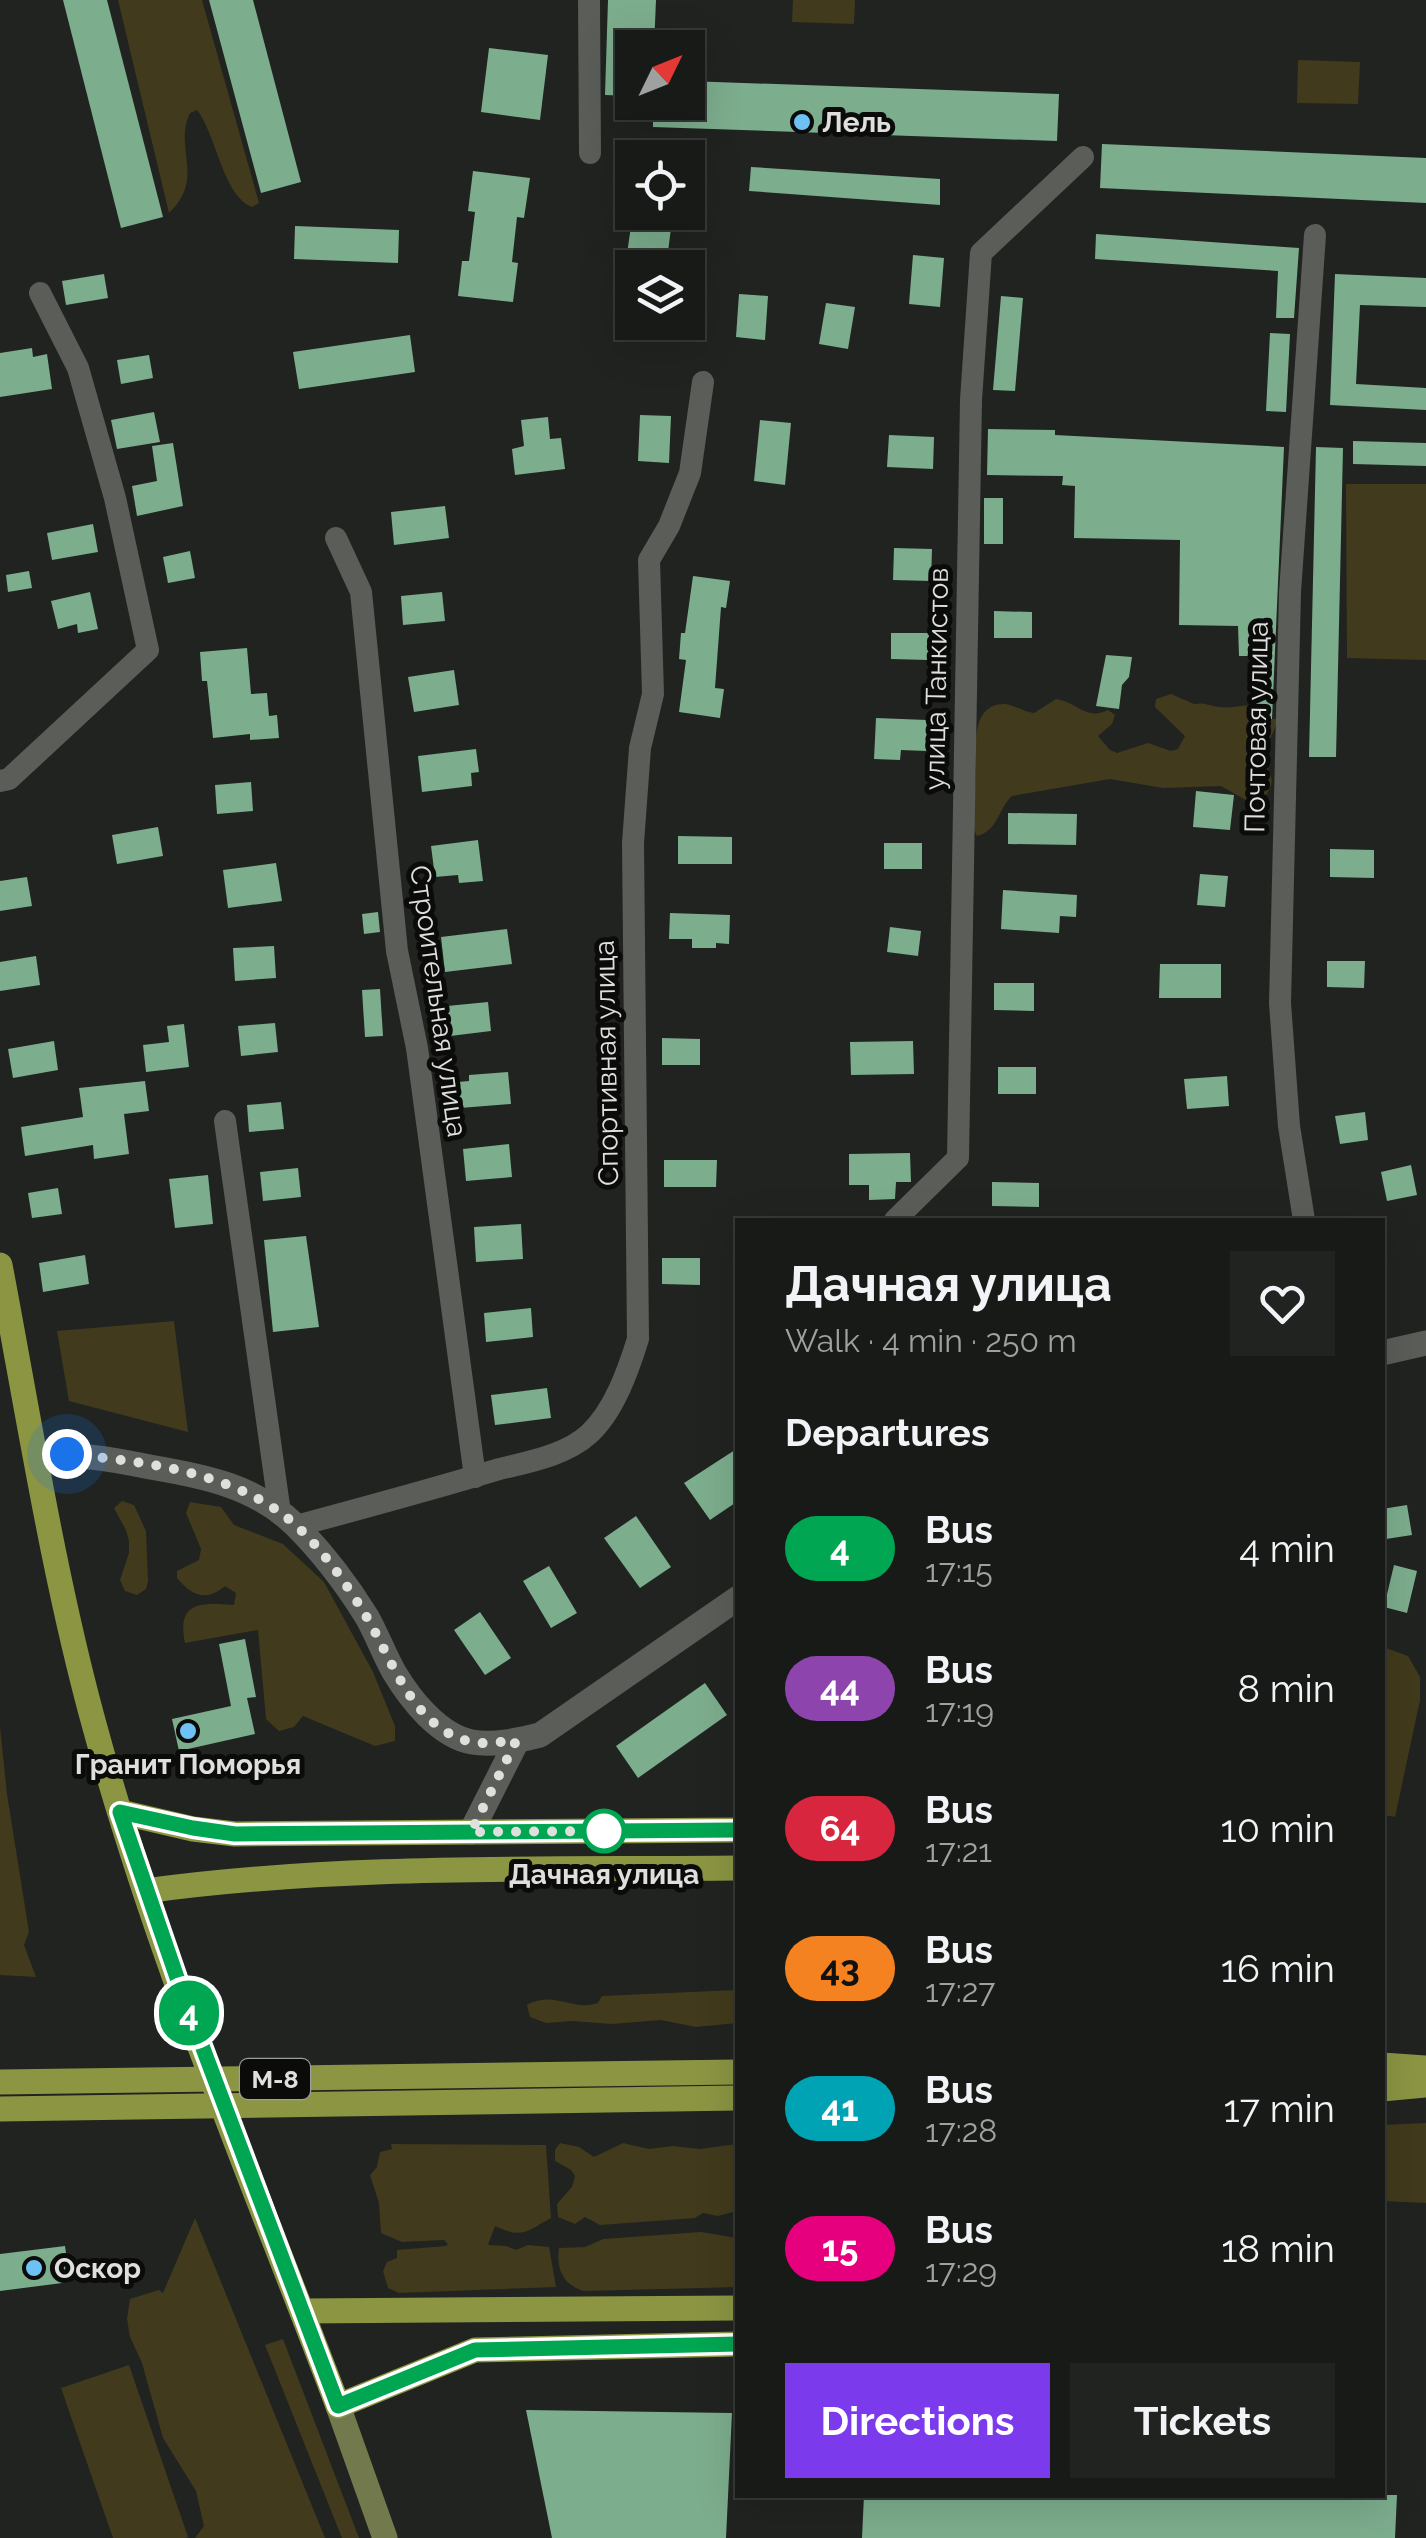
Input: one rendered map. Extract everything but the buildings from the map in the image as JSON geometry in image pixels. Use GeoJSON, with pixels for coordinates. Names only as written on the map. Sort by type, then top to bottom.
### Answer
{"type":"FeatureCollection","features":[{"type":"Feature","properties":{"kind":"main road"},"geometry":{"type":"LineString","coordinates":[[0,1265],[36,1456],[94,1722],[120,1812],[145,1891],[386,2538]]}},
{"type":"Feature","properties":{"kind":"main road"},"geometry":{"type":"LineString","coordinates":[[120,1812],[235,1834],[735,1830]]}},
{"type":"Feature","properties":{"kind":"main road"},"geometry":{"type":"LineString","coordinates":[[145,1891],[345,1872],[735,1868]]}},
{"type":"Feature","properties":{"kind":"main road"},"geometry":{"type":"LineString","coordinates":[[1387,2077],[1426,2068]]}},
{"type":"Feature","properties":{"kind":"main road","name":"М-8"},"geometry":{"type":"LineString","coordinates":[[0,2082],[735,2072]]}},
{"type":"Feature","properties":{"kind":"main road"},"geometry":{"type":"LineString","coordinates":[[1387,2077],[1426,2085]]}},
{"type":"Feature","properties":{"kind":"main road","name":"М-8"},"geometry":{"type":"LineString","coordinates":[[0,2109],[735,2098]]}},
{"type":"Feature","properties":{"kind":"main road"},"geometry":{"type":"LineString","coordinates":[[302,2312],[735,2308]]}},
{"type":"Feature","properties":{"kind":"main road"},"geometry":{"type":"LineString","coordinates":[[338,2406],[475,2350],[735,2344]]}},
{"type":"Feature","properties":{"kind":"street"},"geometry":{"type":"LineString","coordinates":[[589,0],[590,153]]}},
{"type":"Feature","properties":{"kind":"street","name":"улица Танкистов"},"geometry":{"type":"LineString","coordinates":[[897,1218],[958,1158],[971,400],[981,253],[1083,157]]}},
{"type":"Feature","properties":{"kind":"street","name":"Почтовая улица"},"geometry":{"type":"LineString","coordinates":[[1304,1218],[1289,1126],[1280,1003],[1290,592],[1315,236]]}},
{"type":"Feature","properties":{"kind":"street"},"geometry":{"type":"LineString","coordinates":[[0,781],[9,779],[148,650],[115,498],[78,368],[40,293]]}},
{"type":"Feature","properties":{"kind":"street","name":"Спортивная улица"},"geometry":{"type":"LineString","coordinates":[[288,1519],[475,1477],[558,1452],[591,1433],[618,1389],[638,1339],[633,843],[640,748],[653,694],[649,560],[670,526],[690,473],[703,382]]}},
{"type":"Feature","properties":{"kind":"street","name":"Строительная улица"},"geometry":{"type":"LineString","coordinates":[[336,538],[362,592],[397,951],[418,1048],[475,1477]]}},
{"type":"Feature","properties":{"kind":"street"},"geometry":{"type":"LineString","coordinates":[[226,1121],[288,1519]]}},
{"type":"Feature","properties":{"kind":"street"},"geometry":{"type":"LineString","coordinates":[[1385,1352],[1426,1343]]}},
{"type":"Feature","properties":{"kind":"street"},"geometry":{"type":"LineString","coordinates":[[36,1456],[81,1455],[184,1471],[244,1490],[288,1519],[344,1583],[368,1619],[394,1673],[416,1704],[444,1728],[471,1742],[516,1741],[540,1734],[735,1600]]}},
{"type":"Feature","properties":{"kind":"street"},"geometry":{"type":"LineString","coordinates":[[471,1832],[516,1741]]}},
{"type":"Feature","properties":{"kind":"shaded area"},"geometry":{"type":"Polygon","coordinates":[[[118,0],[202,0],[259,203],[252,207],[234,191],[197,110],[190,113],[186,126],[186,188],[169,213],[118,0]]]}},
{"type":"Feature","properties":{"kind":"shaded area"},"geometry":{"type":"Polygon","coordinates":[[[793,0],[855,0],[854,24],[792,22],[793,0]]]}},
{"type":"Feature","properties":{"kind":"shaded area"},"geometry":{"type":"Polygon","coordinates":[[[1298,60],[1360,62],[1358,104],[1297,103],[1298,60]]]}},
{"type":"Feature","properties":{"kind":"shaded area"},"geometry":{"type":"Polygon","coordinates":[[[1346,484],[1426,484],[1426,660],[1347,658],[1346,484]]]}},
{"type":"Feature","properties":{"kind":"shaded area"},"geometry":{"type":"Polygon","coordinates":[[[1171,694],[1194,704],[1255,706],[1257,719],[1277,719],[1266,750],[1272,781],[1259,802],[1251,803],[1221,786],[1163,788],[1110,779],[1012,796],[994,825],[977,836],[973,828],[976,736],[986,711],[1003,704],[1034,713],[1056,699],[1087,712],[1108,710],[1115,715],[1112,724],[1098,736],[1110,750],[1117,753],[1148,743],[1171,751],[1178,749],[1185,736],[1155,707],[1156,699],[1171,694]]]}},
{"type":"Feature","properties":{"kind":"shaded area"},"geometry":{"type":"Polygon","coordinates":[[[174,1321],[188,1432],[69,1401],[57,1331],[174,1321]]]}},
{"type":"Feature","properties":{"kind":"shaded area"},"geometry":{"type":"Polygon","coordinates":[[[122,1501],[134,1505],[146,1531],[148,1581],[146,1589],[137,1595],[125,1591],[120,1580],[129,1553],[126,1530],[114,1508],[122,1501]]]}},
{"type":"Feature","properties":{"kind":"shaded area"},"geometry":{"type":"Polygon","coordinates":[[[190,1502],[221,1507],[234,1525],[283,1544],[324,1582],[373,1672],[395,1726],[395,1741],[375,1746],[303,1716],[294,1727],[279,1731],[266,1719],[258,1630],[185,1643],[183,1629],[188,1612],[202,1605],[234,1605],[236,1593],[225,1586],[212,1594],[200,1595],[177,1578],[177,1571],[199,1560],[201,1549],[186,1513],[190,1502]]]}},
{"type":"Feature","properties":{"kind":"shaded area"},"geometry":{"type":"Polygon","coordinates":[[[1385,1648],[1408,1656],[1420,1677],[1420,1700],[1395,1817],[1385,1815],[1385,1648]]]}},
{"type":"Feature","properties":{"kind":"shaded area"},"geometry":{"type":"Polygon","coordinates":[[[0,1727],[29,1932],[24,1945],[36,1977],[0,1975],[0,1727]]]}},
{"type":"Feature","properties":{"kind":"shaded area"},"geometry":{"type":"Polygon","coordinates":[[[735,1990],[735,2023],[696,2027],[661,2020],[546,2023],[530,2017],[527,2005],[555,2000],[588,2005],[598,2003],[602,1996],[735,1990]]]}},
{"type":"Feature","properties":{"kind":"shaded area"},"geometry":{"type":"Polygon","coordinates":[[[1426,2123],[1426,2203],[1385,2201],[1385,2125],[1426,2123]]]}},
{"type":"Feature","properties":{"kind":"shaded area"},"geometry":{"type":"Polygon","coordinates":[[[560,2143],[579,2147],[594,2157],[623,2143],[649,2149],[735,2144],[735,2212],[600,2225],[585,2217],[575,2224],[558,2217],[557,2204],[572,2187],[575,2176],[555,2161],[560,2143]]]}},
{"type":"Feature","properties":{"kind":"shaded area"},"geometry":{"type":"Polygon","coordinates":[[[391,2144],[546,2145],[551,2218],[519,2233],[495,2226],[488,2245],[516,2250],[528,2245],[549,2247],[556,2287],[399,2293],[388,2288],[383,2271],[387,2262],[397,2258],[397,2250],[448,2244],[444,2240],[402,2242],[381,2233],[379,2203],[370,2175],[377,2167],[380,2152],[392,2149],[391,2144]]]}},
{"type":"Feature","properties":{"kind":"shaded area"},"geometry":{"type":"Polygon","coordinates":[[[195,2218],[325,2538],[195,2538],[204,2526],[196,2491],[163,2438],[127,2319],[130,2299],[159,2290],[163,2293],[195,2218]]]}},
{"type":"Feature","properties":{"kind":"shaded area"},"geometry":{"type":"Polygon","coordinates":[[[701,2232],[735,2238],[735,2287],[584,2291],[576,2288],[560,2268],[559,2248],[585,2247],[603,2239],[701,2232]]]}},
{"type":"Feature","properties":{"kind":"shaded area"},"geometry":{"type":"Polygon","coordinates":[[[283,2339],[359,2538],[342,2538],[265,2345],[283,2339]]]}},
{"type":"Feature","properties":{"kind":"shaded area"},"geometry":{"type":"Polygon","coordinates":[[[129,2365],[188,2537],[185,2538],[113,2538],[61,2388],[129,2365]]]}},
{"type":"Feature","properties":{"kind":"bus line","name":"4"},"geometry":{"type":"LineString","coordinates":[[735,1830],[235,1834],[120,1812],[184,1998],[338,2406],[475,2350],[735,2344]]}},
{"type":"Feature","properties":{"kind":"place","name":"Лель"},"geometry":{"type":"Point","coordinates":[802,122]}},
{"type":"Feature","properties":{"kind":"place","name":"Гранит Поморья"},"geometry":{"type":"Point","coordinates":[188,1731]}},
{"type":"Feature","properties":{"kind":"place","name":"Дачная улица"},"geometry":{"type":"Point","coordinates":[604,1831]}},
{"type":"Feature","properties":{"kind":"place","name":"Оскор"},"geometry":{"type":"Point","coordinates":[34,2268]}},
{"type":"Feature","properties":{"kind":"route"},"geometry":{"type":"LineString","coordinates":[[67,1454],[213,1478],[244,1490],[296,1526],[344,1583],[368,1619],[394,1673],[416,1704],[444,1728],[471,1742],[516,1741],[471,1832],[622,1831],[604,1831]]}}]}
